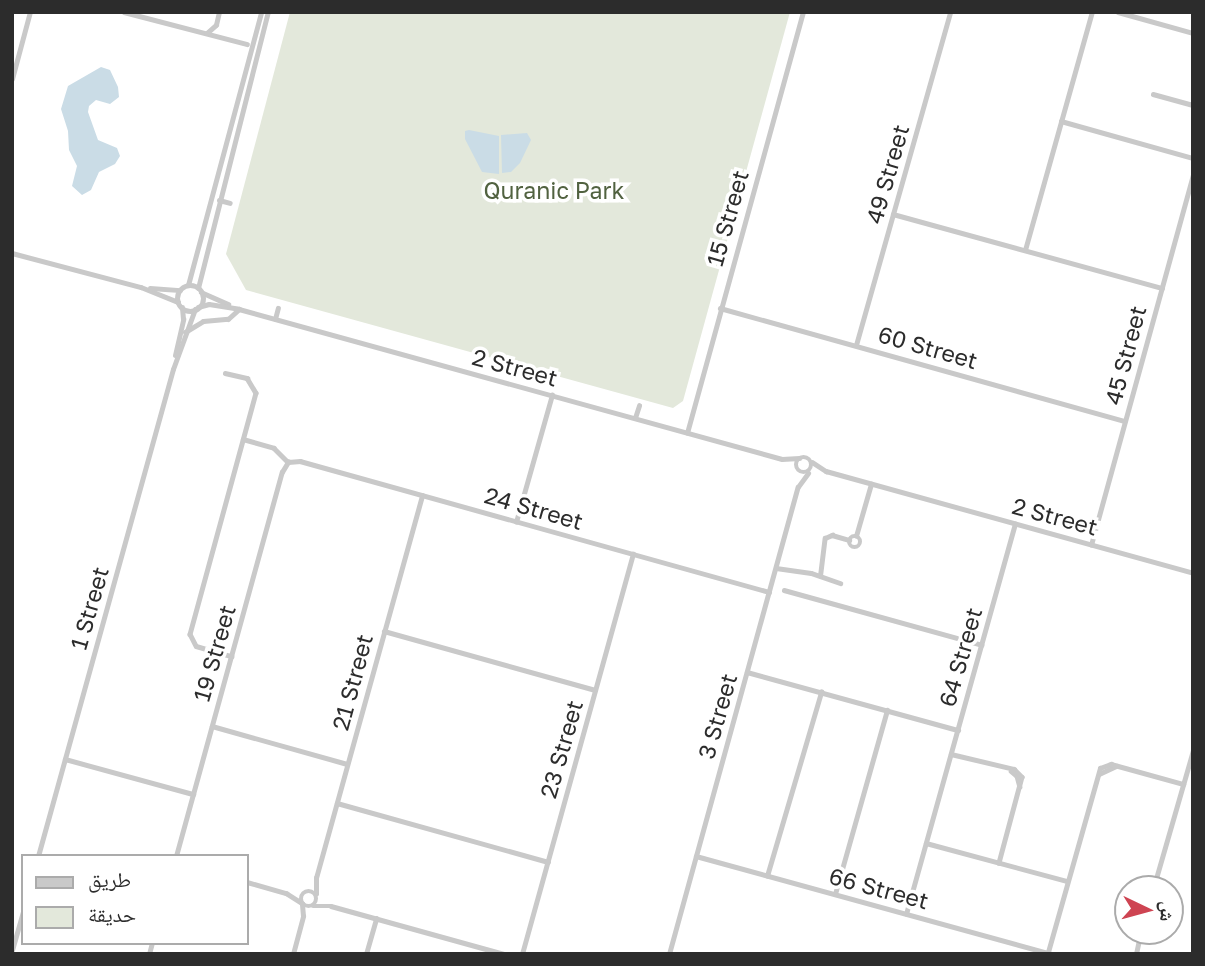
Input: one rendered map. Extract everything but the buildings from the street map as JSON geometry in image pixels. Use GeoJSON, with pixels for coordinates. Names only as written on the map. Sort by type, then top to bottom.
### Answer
{"type":"FeatureCollection","features":[{"type":"Feature","properties":{"kind":"street"},"geometry":{"type":"LineString","coordinates":[[12,79],[30,12]]}},
{"type":"Feature","properties":{"kind":"street"},"geometry":{"type":"LineString","coordinates":[[124,12],[247,44]]}},
{"type":"Feature","properties":{"kind":"street"},"geometry":{"type":"LineString","coordinates":[[219,12],[216,25],[220,37]]}},
{"type":"Feature","properties":{"kind":"street"},"geometry":{"type":"LineString","coordinates":[[144,288],[180,290],[188,285],[261,12]]}},
{"type":"Feature","properties":{"kind":"street"},"geometry":{"type":"LineString","coordinates":[[188,285],[200,290],[219,200],[268,12]]}},
{"type":"Feature","properties":{"kind":"street","name":"15 Street"},"geometry":{"type":"LineString","coordinates":[[687,433],[803,12]]}},
{"type":"Feature","properties":{"kind":"street","name":"49 Street"},"geometry":{"type":"LineString","coordinates":[[856,345],[950,12]]}},
{"type":"Feature","properties":{"kind":"street"},"geometry":{"type":"LineString","coordinates":[[1025,250],[1092,12]]}},
{"type":"Feature","properties":{"kind":"street"},"geometry":{"type":"LineString","coordinates":[[1118,12],[1193,33]]}},
{"type":"Feature","properties":{"kind":"street"},"geometry":{"type":"LineString","coordinates":[[207,33],[216,25]]}},
{"type":"Feature","properties":{"kind":"street"},"geometry":{"type":"LineString","coordinates":[[1153,94],[1193,105]]}},
{"type":"Feature","properties":{"kind":"street"},"geometry":{"type":"LineString","coordinates":[[1061,121],[1193,158]]}},
{"type":"Feature","properties":{"kind":"street","name":"45 Street"},"geometry":{"type":"LineString","coordinates":[[1091,545],[1193,175]]}},
{"type":"Feature","properties":{"kind":"street"},"geometry":{"type":"LineString","coordinates":[[219,200],[230,203]]}},
{"type":"Feature","properties":{"kind":"street"},"geometry":{"type":"LineString","coordinates":[[893,214],[1162,288]]}},
{"type":"Feature","properties":{"kind":"street"},"geometry":{"type":"LineString","coordinates":[[12,253],[144,288],[180,304],[197,308]]}},
{"type":"Feature","properties":{"kind":"street","name":"1 Street"},"geometry":{"type":"LineString","coordinates":[[173,369],[183,319],[180,290]]}},
{"type":"Feature","properties":{"kind":"street","name":"1 Street"},"geometry":{"type":"LineString","coordinates":[[39,854],[173,369],[185,331],[197,308],[200,290]]}},
{"type":"Feature","properties":{"kind":"street","name":"2 Street"},"geometry":{"type":"LineString","coordinates":[[200,290],[239,309]]}},
{"type":"Feature","properties":{"kind":"street","name":"2 Street"},"geometry":{"type":"LineString","coordinates":[[197,308],[209,304],[239,309],[782,459],[799,458]]}},
{"type":"Feature","properties":{"kind":"street"},"geometry":{"type":"LineString","coordinates":[[275,319],[278,308]]}},
{"type":"Feature","properties":{"kind":"street","name":"60 Street"},"geometry":{"type":"LineString","coordinates":[[720,308],[1125,421]]}},
{"type":"Feature","properties":{"kind":"street"},"geometry":{"type":"LineString","coordinates":[[185,331],[203,321],[228,319],[239,309]]}},
{"type":"Feature","properties":{"kind":"street"},"geometry":{"type":"LineString","coordinates":[[442,365],[444,355]]}},
{"type":"Feature","properties":{"kind":"street"},"geometry":{"type":"LineString","coordinates":[[225,373],[247,378],[255,387],[190,634],[196,646],[232,656]]}},
{"type":"Feature","properties":{"kind":"street"},"geometry":{"type":"LineString","coordinates":[[516,522],[552,396]]}},
{"type":"Feature","properties":{"kind":"street"},"geometry":{"type":"LineString","coordinates":[[635,418],[639,405]]}},
{"type":"Feature","properties":{"kind":"street"},"geometry":{"type":"LineString","coordinates":[[243,439],[274,448],[288,462]]}},
{"type":"Feature","properties":{"kind":"street"},"geometry":{"type":"LineString","coordinates":[[806,457],[811,462],[809,472],[801,474],[796,469],[799,458],[806,457]]}},
{"type":"Feature","properties":{"kind":"street","name":"2 Street"},"geometry":{"type":"LineString","coordinates":[[782,459],[796,469]]}},
{"type":"Feature","properties":{"kind":"street","name":"24 Street"},"geometry":{"type":"LineString","coordinates":[[288,462],[297,461],[769,592]]}},
{"type":"Feature","properties":{"kind":"street","name":"19 Street"},"geometry":{"type":"LineString","coordinates":[[177,854],[282,472],[288,462]]}},
{"type":"Feature","properties":{"kind":"street","name":"2 Street"},"geometry":{"type":"LineString","coordinates":[[811,462],[827,471],[871,484],[1193,573]]}},
{"type":"Feature","properties":{"kind":"street","name":"3 Street"},"geometry":{"type":"LineString","coordinates":[[796,469],[798,487]]}},
{"type":"Feature","properties":{"kind":"street","name":"2 Street"},"geometry":{"type":"LineString","coordinates":[[809,472],[827,471]]}},
{"type":"Feature","properties":{"kind":"street","name":"3 Street"},"geometry":{"type":"LineString","coordinates":[[669,954],[798,487],[809,472]]}},
{"type":"Feature","properties":{"kind":"street"},"geometry":{"type":"LineString","coordinates":[[856,536],[871,484]]}},
{"type":"Feature","properties":{"kind":"street","name":"21 Street"},"geometry":{"type":"LineString","coordinates":[[316,895],[316,878],[422,495]]}},
{"type":"Feature","properties":{"kind":"street","name":"64 Street"},"geometry":{"type":"LineString","coordinates":[[747,672],[958,730],[1015,524]]}},
{"type":"Feature","properties":{"kind":"street"},"geometry":{"type":"LineString","coordinates":[[820,576],[825,538],[832,535],[849,540]]}},
{"type":"Feature","properties":{"kind":"street"},"geometry":{"type":"LineString","coordinates":[[851,535],[862,539],[858,548],[849,546],[849,540],[851,535]]}},
{"type":"Feature","properties":{"kind":"street","name":"23 Street"},"geometry":{"type":"LineString","coordinates":[[522,954],[633,554]]}},
{"type":"Feature","properties":{"kind":"street"},"geometry":{"type":"LineString","coordinates":[[776,568],[820,576],[840,583]]}},
{"type":"Feature","properties":{"kind":"street"},"geometry":{"type":"LineString","coordinates":[[784,590],[982,645]]}},
{"type":"Feature","properties":{"kind":"street"},"geometry":{"type":"LineString","coordinates":[[384,631],[595,690]]}},
{"type":"Feature","properties":{"kind":"street"},"geometry":{"type":"LineString","coordinates":[[766,876],[821,692]]}},
{"type":"Feature","properties":{"kind":"street"},"geometry":{"type":"LineString","coordinates":[[835,894],[887,710]]}},
{"type":"Feature","properties":{"kind":"street"},"geometry":{"type":"LineString","coordinates":[[212,726],[348,764]]}},
{"type":"Feature","properties":{"kind":"street"},"geometry":{"type":"LineString","coordinates":[[906,914],[958,730]]}},
{"type":"Feature","properties":{"kind":"street"},"geometry":{"type":"LineString","coordinates":[[1157,875],[1193,750]]}},
{"type":"Feature","properties":{"kind":"street"},"geometry":{"type":"LineString","coordinates":[[951,754],[1020,774],[1022,784],[999,863]]}},
{"type":"Feature","properties":{"kind":"street"},"geometry":{"type":"LineString","coordinates":[[65,759],[193,794]]}},
{"type":"Feature","properties":{"kind":"street"},"geometry":{"type":"LineString","coordinates":[[1051,953],[1068,881],[1102,766],[1116,766],[1183,784]]}},
{"type":"Feature","properties":{"kind":"street"},"geometry":{"type":"LineString","coordinates":[[337,803],[548,862]]}},
{"type":"Feature","properties":{"kind":"street"},"geometry":{"type":"LineString","coordinates":[[926,843],[1068,881]]}},
{"type":"Feature","properties":{"kind":"street","name":"66 Street"},"geometry":{"type":"LineString","coordinates":[[696,856],[1051,953]]}},
{"type":"Feature","properties":{"kind":"street","name":"21 Street"},"geometry":{"type":"LineString","coordinates":[[305,892],[316,878]]}},
{"type":"Feature","properties":{"kind":"street"},"geometry":{"type":"LineString","coordinates":[[248,882],[286,893],[302,904],[313,907],[331,906],[480,951],[503,954]]}},
{"type":"Feature","properties":{"kind":"street"},"geometry":{"type":"LineString","coordinates":[[293,954],[302,920],[305,892]]}},
{"type":"Feature","properties":{"kind":"street"},"geometry":{"type":"LineString","coordinates":[[286,893],[305,892],[316,895],[331,906]]}},
{"type":"Feature","properties":{"kind":"street"},"geometry":{"type":"LineString","coordinates":[[302,920],[313,907],[316,895]]}},
{"type":"Feature","properties":{"kind":"street"},"geometry":{"type":"LineString","coordinates":[[366,954],[376,918]]}},
{"type":"Feature","properties":{"kind":"street"},"geometry":{"type":"LineString","coordinates":[[12,950],[21,919]]}},
{"type":"Feature","properties":{"kind":"green space","name":"Quranic Park"},"geometry":{"type":"Polygon","coordinates":[[[290,12],[790,12],[683,401],[673,408],[246,290],[226,254],[290,12]]]}},
{"type":"Feature","properties":{"kind":"water"},"geometry":{"type":"Polygon","coordinates":[[[101,67],[110,70],[118,87],[119,97],[110,104],[96,100],[89,106],[88,112],[98,140],[117,148],[120,156],[115,164],[99,172],[91,190],[82,195],[72,186],[77,166],[69,150],[68,131],[61,109],[68,86],[101,67]]]}},
{"type":"Feature","properties":{"kind":"water"},"geometry":{"type":"Polygon","coordinates":[[[465,131],[499,136],[499,174],[482,172],[465,139],[465,131]]]}},
{"type":"Feature","properties":{"kind":"water"},"geometry":{"type":"Polygon","coordinates":[[[527,133],[531,140],[520,163],[511,172],[502,173],[501,135],[527,133]]]}}]}
